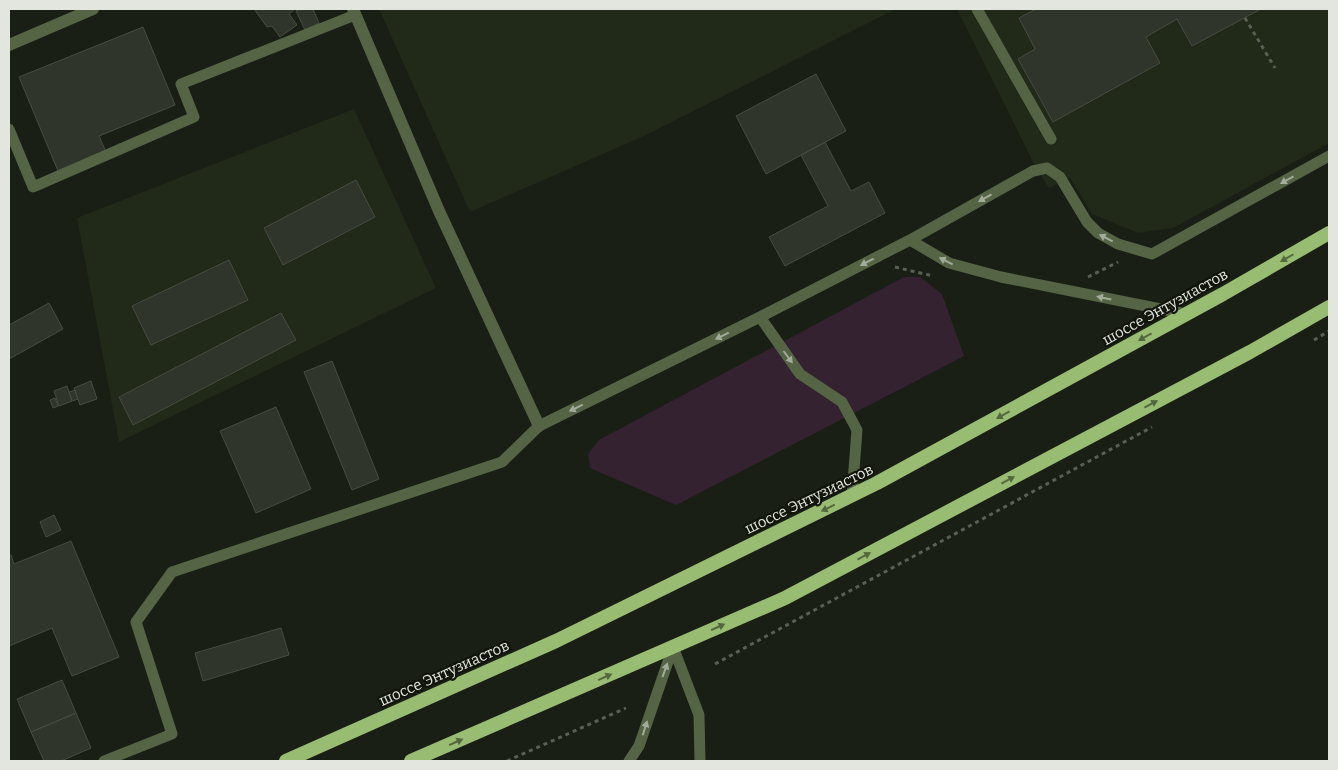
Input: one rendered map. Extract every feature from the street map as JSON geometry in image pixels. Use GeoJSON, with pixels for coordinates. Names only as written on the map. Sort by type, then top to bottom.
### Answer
{"type":"FeatureCollection","features":[{"type":"Feature","properties":{"kind":"highway","name":"шоссе Энтузиастов"},"geometry":{"type":"LineString","coordinates":[[286,761],[556,641],[852,496],[1186,314],[1329,233]]}},
{"type":"Feature","properties":{"kind":"highway"},"geometry":{"type":"LineString","coordinates":[[412,761],[785,598],[1250,352],[1329,306]]}},
{"type":"Feature","properties":{"kind":"street"},"geometry":{"type":"LineString","coordinates":[[9,44],[93,9]]}},
{"type":"Feature","properties":{"kind":"street"},"geometry":{"type":"LineString","coordinates":[[354,12],[439,211],[539,426]]}},
{"type":"Feature","properties":{"kind":"lane"},"geometry":{"type":"LineString","coordinates":[[977,9],[1051,139]]}},
{"type":"Feature","properties":{"kind":"lane"},"geometry":{"type":"LineString","coordinates":[[9,130],[33,187],[194,118],[181,84],[354,12]]}},
{"type":"Feature","properties":{"kind":"lane"},"geometry":{"type":"LineString","coordinates":[[104,761],[172,734],[136,622],[172,572],[502,462],[539,426],[760,317],[910,240],[1033,171],[1047,168],[1060,177],[1088,222],[1098,234],[1118,244],[1152,254],[1329,156]]}},
{"type":"Feature","properties":{"kind":"lane"},"geometry":{"type":"LineString","coordinates":[[910,240],[949,263],[1001,277],[1186,314]]}},
{"type":"Feature","properties":{"kind":"lane"},"geometry":{"type":"LineString","coordinates":[[760,317],[800,374],[842,402],[857,430],[852,496]]}},
{"type":"Feature","properties":{"kind":"lane"},"geometry":{"type":"LineString","coordinates":[[629,761],[639,746],[673,647]]}},
{"type":"Feature","properties":{"kind":"lane"},"geometry":{"type":"LineString","coordinates":[[673,647],[699,715],[700,761]]}},
{"type":"Feature","properties":{"kind":"path"},"geometry":{"type":"LineString","coordinates":[[1245,18],[1275,68]]}},
{"type":"Feature","properties":{"kind":"path"},"geometry":{"type":"LineString","coordinates":[[1312,341],[1329,331]]}},
{"type":"Feature","properties":{"kind":"path"},"geometry":{"type":"LineString","coordinates":[[716,664],[1154,426]]}},
{"type":"Feature","properties":{"kind":"path"},"geometry":{"type":"LineString","coordinates":[[507,761],[626,708]]}},
{"type":"Feature","properties":{"kind":"shaded area"},"geometry":{"type":"Polygon","coordinates":[[[379,9],[896,9],[644,136],[470,212],[379,9]]]}},
{"type":"Feature","properties":{"kind":"shaded area"},"geometry":{"type":"Polygon","coordinates":[[[957,9],[1329,9],[1329,143],[1173,228],[1138,233],[1092,214],[1070,178],[1049,188],[1037,170],[957,9]]]}},
{"type":"Feature","properties":{"kind":"shaded area"},"geometry":{"type":"Polygon","coordinates":[[[354,109],[436,288],[119,442],[77,218],[354,109]]]}},
{"type":"Feature","properties":{"kind":"shaded area"},"geometry":{"type":"Polygon","coordinates":[[[904,277],[920,277],[942,294],[964,356],[676,505],[590,468],[588,454],[599,440],[904,277]]]}},
{"type":"Feature","properties":{"kind":"building"},"geometry":{"type":"Polygon","coordinates":[[[254,9],[295,9],[289,14],[297,25],[280,37],[272,26],[267,27],[254,9]]]}},
{"type":"Feature","properties":{"kind":"building"},"geometry":{"type":"Polygon","coordinates":[[[313,9],[319,23],[305,30],[296,11],[313,9]]]}},
{"type":"Feature","properties":{"kind":"building"},"geometry":{"type":"Polygon","coordinates":[[[1036,9],[1261,9],[1192,46],[1177,19],[1146,37],[1160,63],[1053,122],[1018,59],[1035,49],[1019,18],[1036,9]]]}},
{"type":"Feature","properties":{"kind":"building"},"geometry":{"type":"Polygon","coordinates":[[[143,27],[175,105],[99,136],[106,152],[58,171],[19,77],[143,27]]]}},
{"type":"Feature","properties":{"kind":"building"},"geometry":{"type":"Polygon","coordinates":[[[816,74],[846,131],[766,174],[736,116],[816,74]]]}},
{"type":"Feature","properties":{"kind":"building"},"geometry":{"type":"Polygon","coordinates":[[[825,142],[851,191],[869,182],[885,213],[785,266],[769,237],[828,206],[801,155],[825,142]]]}},
{"type":"Feature","properties":{"kind":"building"},"geometry":{"type":"Polygon","coordinates":[[[356,180],[375,217],[283,265],[264,228],[356,180]]]}},
{"type":"Feature","properties":{"kind":"building"},"geometry":{"type":"Polygon","coordinates":[[[229,260],[248,300],[151,345],[132,306],[229,260]]]}},
{"type":"Feature","properties":{"kind":"building"},"geometry":{"type":"Polygon","coordinates":[[[49,303],[63,329],[9,359],[9,325],[49,303]]]}},
{"type":"Feature","properties":{"kind":"building"},"geometry":{"type":"Polygon","coordinates":[[[281,313],[296,340],[133,425],[119,397],[281,313]]]}},
{"type":"Feature","properties":{"kind":"building"},"geometry":{"type":"Polygon","coordinates":[[[332,361],[379,479],[352,490],[304,372],[332,361]]]}},
{"type":"Feature","properties":{"kind":"building"},"geometry":{"type":"Polygon","coordinates":[[[91,381],[97,399],[80,405],[74,388],[91,381]]]}},
{"type":"Feature","properties":{"kind":"building"},"geometry":{"type":"Polygon","coordinates":[[[67,386],[72,401],[59,406],[54,391],[67,386]]]}},
{"type":"Feature","properties":{"kind":"building"},"geometry":{"type":"Polygon","coordinates":[[[75,390],[78,399],[72,401],[69,392],[75,390]]]}},
{"type":"Feature","properties":{"kind":"building"},"geometry":{"type":"Polygon","coordinates":[[[55,398],[58,406],[53,408],[50,400],[55,398]]]}},
{"type":"Feature","properties":{"kind":"building"},"geometry":{"type":"Polygon","coordinates":[[[276,407],[311,489],[256,513],[220,431],[276,407]]]}},
{"type":"Feature","properties":{"kind":"building"},"geometry":{"type":"Polygon","coordinates":[[[54,515],[61,530],[46,537],[40,522],[54,515]]]}},
{"type":"Feature","properties":{"kind":"building"},"geometry":{"type":"Polygon","coordinates":[[[71,541],[119,657],[72,676],[52,628],[9,646],[9,555],[11,555],[14,564],[71,541]]]}},
{"type":"Feature","properties":{"kind":"building"},"geometry":{"type":"Polygon","coordinates":[[[281,628],[289,655],[203,681],[195,653],[281,628]]]}},
{"type":"Feature","properties":{"kind":"building"},"geometry":{"type":"Polygon","coordinates":[[[62,680],[76,713],[31,732],[17,699],[62,680]]]}},
{"type":"Feature","properties":{"kind":"building"},"geometry":{"type":"Polygon","coordinates":[[[76,713],[91,748],[61,761],[44,761],[31,732],[76,713]]]}}]}
